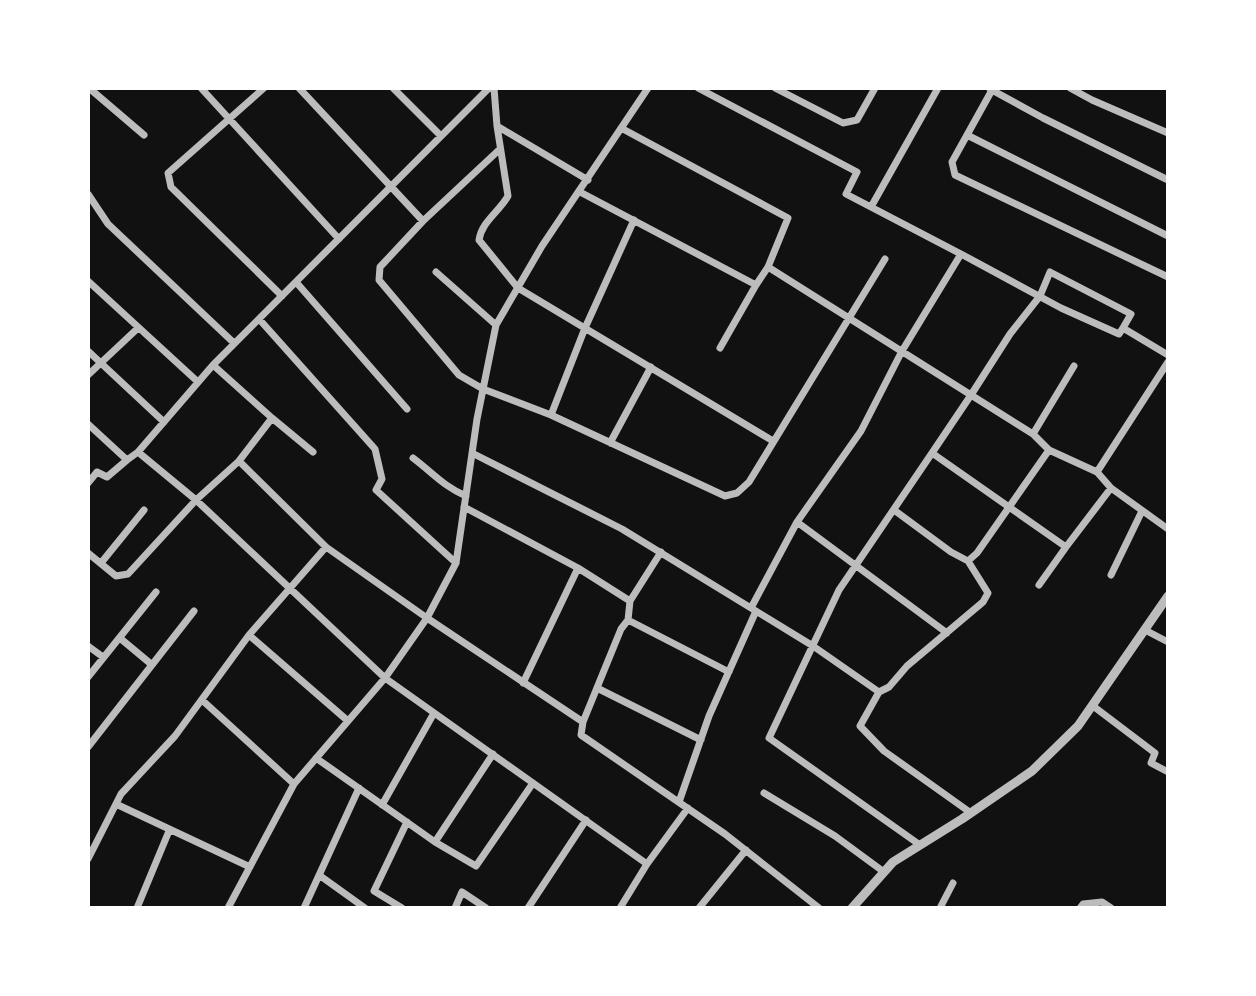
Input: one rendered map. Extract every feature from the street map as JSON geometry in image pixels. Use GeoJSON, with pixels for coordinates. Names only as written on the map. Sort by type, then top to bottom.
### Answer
{"type":"FeatureCollection","features":[{"type":"Feature","properties":{"kind":"street"},"geometry":{"type":"LineString","coordinates":[[89,88],[144,135]]}},
{"type":"Feature","properties":{"kind":"street"},"geometry":{"type":"LineString","coordinates":[[201,88],[339,239]]}},
{"type":"Feature","properties":{"kind":"street"},"geometry":{"type":"LineString","coordinates":[[264,88],[168,173],[171,187],[282,296]]}},
{"type":"Feature","properties":{"kind":"street"},"geometry":{"type":"LineString","coordinates":[[299,88],[423,221]]}},
{"type":"Feature","properties":{"kind":"street"},"geometry":{"type":"LineString","coordinates":[[393,88],[441,136]]}},
{"type":"Feature","properties":{"kind":"street"},"geometry":{"type":"LineString","coordinates":[[228,908],[294,784],[385,678],[427,618],[456,563],[472,453],[496,325],[542,246],[648,88]]}},
{"type":"Feature","properties":{"kind":"street"},"geometry":{"type":"LineString","coordinates":[[698,88],[857,172],[846,194],[1040,296],[1119,334],[1131,314],[1050,272],[1040,296],[1010,334],[839,590],[769,738],[920,845]]}},
{"type":"Feature","properties":{"kind":"street"},"geometry":{"type":"LineString","coordinates":[[775,88],[843,123],[857,120],[874,88]]}},
{"type":"Feature","properties":{"kind":"street"},"geometry":{"type":"LineString","coordinates":[[871,207],[938,88]]}},
{"type":"Feature","properties":{"kind":"street"},"geometry":{"type":"LineString","coordinates":[[1070,88],[1168,133]]}},
{"type":"Feature","properties":{"kind":"street"},"geometry":{"type":"LineString","coordinates":[[88,483],[97,472],[107,477],[138,452],[234,343],[487,89],[495,100],[508,196],[481,228],[479,240],[518,288],[773,441]]}},
{"type":"Feature","properties":{"kind":"street"},"geometry":{"type":"LineString","coordinates":[[1168,180],[990,89],[952,162],[955,175],[1168,277]]}},
{"type":"Feature","properties":{"kind":"street"},"geometry":{"type":"LineString","coordinates":[[497,126],[588,180]]}},
{"type":"Feature","properties":{"kind":"street"},"geometry":{"type":"LineString","coordinates":[[621,128],[788,218],[768,267],[720,348]]}},
{"type":"Feature","properties":{"kind":"street"},"geometry":{"type":"LineString","coordinates":[[967,135],[1168,236]]}},
{"type":"Feature","properties":{"kind":"street"},"geometry":{"type":"LineString","coordinates":[[500,149],[423,221],[380,267],[379,280],[459,375],[483,389],[551,415],[725,496],[737,493],[749,482],[885,259]]}},
{"type":"Feature","properties":{"kind":"street"},"geometry":{"type":"LineString","coordinates":[[580,192],[756,285]]}},
{"type":"Feature","properties":{"kind":"street"},"geometry":{"type":"LineString","coordinates":[[88,194],[108,224],[234,343]]}},
{"type":"Feature","properties":{"kind":"street"},"geometry":{"type":"LineString","coordinates":[[551,415],[585,328],[634,220]]}},
{"type":"Feature","properties":{"kind":"street"},"geometry":{"type":"LineString","coordinates":[[679,802],[754,610],[797,522],[861,431],[902,351],[961,254]]}},
{"type":"Feature","properties":{"kind":"street"},"geometry":{"type":"LineString","coordinates":[[768,267],[1033,434],[1049,450],[1097,472],[1111,488],[1168,529]]}},
{"type":"Feature","properties":{"kind":"street"},"geometry":{"type":"LineString","coordinates":[[436,272],[496,325]]}},
{"type":"Feature","properties":{"kind":"street"},"geometry":{"type":"LineString","coordinates":[[88,281],[198,382]]}},
{"type":"Feature","properties":{"kind":"street"},"geometry":{"type":"LineString","coordinates":[[296,282],[407,409]]}},
{"type":"Feature","properties":{"kind":"street"},"geometry":{"type":"LineString","coordinates":[[259,319],[375,449],[382,479],[376,490],[456,563]]}},
{"type":"Feature","properties":{"kind":"street"},"geometry":{"type":"LineString","coordinates":[[88,375],[138,328]]}},
{"type":"Feature","properties":{"kind":"street"},"geometry":{"type":"LineString","coordinates":[[1123,328],[1168,355]]}},
{"type":"Feature","properties":{"kind":"street"},"geometry":{"type":"LineString","coordinates":[[88,351],[164,422]]}},
{"type":"Feature","properties":{"kind":"street"},"geometry":{"type":"LineString","coordinates":[[1097,472],[1168,362]]}},
{"type":"Feature","properties":{"kind":"street"},"geometry":{"type":"LineString","coordinates":[[213,365],[313,452]]}},
{"type":"Feature","properties":{"kind":"street"},"geometry":{"type":"LineString","coordinates":[[1033,434],[1074,366]]}},
{"type":"Feature","properties":{"kind":"street"},"geometry":{"type":"LineString","coordinates":[[610,443],[651,367]]}},
{"type":"Feature","properties":{"kind":"street"},"geometry":{"type":"LineString","coordinates":[[88,553],[116,576],[128,574],[196,500],[239,461],[272,418]]}},
{"type":"Feature","properties":{"kind":"street"},"geometry":{"type":"LineString","coordinates":[[88,424],[127,460]]}},
{"type":"Feature","properties":{"kind":"street"},"geometry":{"type":"LineString","coordinates":[[968,561],[977,553],[1049,450]]}},
{"type":"Feature","properties":{"kind":"street"},"geometry":{"type":"LineString","coordinates":[[138,452],[196,500],[385,678],[647,864]]}},
{"type":"Feature","properties":{"kind":"street"},"geometry":{"type":"LineString","coordinates":[[472,453],[622,529],[813,646],[879,692]]}},
{"type":"Feature","properties":{"kind":"street"},"geometry":{"type":"LineString","coordinates":[[932,453],[1066,547]]}},
{"type":"Feature","properties":{"kind":"street"},"geometry":{"type":"LineString","coordinates":[[413,458],[444,486],[466,496]]}},
{"type":"Feature","properties":{"kind":"street"},"geometry":{"type":"LineString","coordinates":[[239,461],[326,547],[583,722]]}},
{"type":"Feature","properties":{"kind":"street"},"geometry":{"type":"LineString","coordinates":[[1039,585],[1111,488]]}},
{"type":"Feature","properties":{"kind":"street"},"geometry":{"type":"LineString","coordinates":[[464,507],[578,568],[630,601]]}},
{"type":"Feature","properties":{"kind":"street"},"geometry":{"type":"LineString","coordinates":[[101,563],[144,510]]}},
{"type":"Feature","properties":{"kind":"street"},"geometry":{"type":"LineString","coordinates":[[894,510],[968,561],[988,593],[983,602],[907,666],[889,687],[879,692],[860,726],[884,751],[971,813]]}},
{"type":"Feature","properties":{"kind":"street"},"geometry":{"type":"LineString","coordinates":[[1111,575],[1142,511]]}},
{"type":"Feature","properties":{"kind":"street"},"geometry":{"type":"LineString","coordinates":[[797,522],[947,633]]}},
{"type":"Feature","properties":{"kind":"street"},"geometry":{"type":"LineString","coordinates":[[88,859],[121,794],[175,736],[249,635],[326,547]]}},
{"type":"Feature","properties":{"kind":"street"},"geometry":{"type":"LineString","coordinates":[[661,552],[630,601],[628,620],[621,629],[583,722],[581,735],[746,850],[819,908]]}},
{"type":"Feature","properties":{"kind":"street"},"geometry":{"type":"LineString","coordinates":[[523,683],[578,568]]}},
{"type":"Feature","properties":{"kind":"street"},"geometry":{"type":"LineString","coordinates":[[88,677],[156,592]]}},
{"type":"Feature","properties":{"kind":"street"},"geometry":{"type":"LineString","coordinates":[[852,908],[893,862],[1032,771],[1078,726],[1168,596]]}},
{"type":"Feature","properties":{"kind":"street"},"geometry":{"type":"LineString","coordinates":[[88,747],[194,611]]}},
{"type":"Feature","properties":{"kind":"street"},"geometry":{"type":"LineString","coordinates":[[628,620],[729,672]]}},
{"type":"Feature","properties":{"kind":"street"},"geometry":{"type":"LineString","coordinates":[[1145,630],[1168,642]]}},
{"type":"Feature","properties":{"kind":"street"},"geometry":{"type":"LineString","coordinates":[[249,635],[348,721]]}},
{"type":"Feature","properties":{"kind":"street"},"geometry":{"type":"LineString","coordinates":[[121,639],[151,664]]}},
{"type":"Feature","properties":{"kind":"street"},"geometry":{"type":"LineString","coordinates":[[88,646],[103,657]]}},
{"type":"Feature","properties":{"kind":"street"},"geometry":{"type":"LineString","coordinates":[[597,688],[701,740]]}},
{"type":"Feature","properties":{"kind":"street"},"geometry":{"type":"LineString","coordinates":[[202,700],[294,784]]}},
{"type":"Feature","properties":{"kind":"street"},"geometry":{"type":"LineString","coordinates":[[1093,706],[1155,753],[1151,763],[1168,772]]}},
{"type":"Feature","properties":{"kind":"street"},"geometry":{"type":"LineString","coordinates":[[382,805],[434,713]]}},
{"type":"Feature","properties":{"kind":"street"},"geometry":{"type":"LineString","coordinates":[[435,842],[493,754]]}},
{"type":"Feature","properties":{"kind":"street"},"geometry":{"type":"LineString","coordinates":[[316,758],[435,842],[476,866],[533,783]]}},
{"type":"Feature","properties":{"kind":"street"},"geometry":{"type":"LineString","coordinates":[[304,908],[359,788]]}},
{"type":"Feature","properties":{"kind":"street"},"geometry":{"type":"LineString","coordinates":[[764,793],[835,836],[884,872]]}},
{"type":"Feature","properties":{"kind":"street"},"geometry":{"type":"LineString","coordinates":[[116,804],[250,867]]}},
{"type":"Feature","properties":{"kind":"street"},"geometry":{"type":"LineString","coordinates":[[620,908],[647,864],[688,808]]}},
{"type":"Feature","properties":{"kind":"street"},"geometry":{"type":"LineString","coordinates":[[528,908],[586,820]]}},
{"type":"Feature","properties":{"kind":"street"},"geometry":{"type":"LineString","coordinates":[[319,875],[366,907],[407,822]]}},
{"type":"Feature","properties":{"kind":"street"},"geometry":{"type":"LineString","coordinates":[[137,908],[169,831]]}},
{"type":"Feature","properties":{"kind":"street"},"geometry":{"type":"LineString","coordinates":[[700,908],[746,850]]}},
{"type":"Feature","properties":{"kind":"street"},"geometry":{"type":"LineString","coordinates":[[940,908],[953,883]]}},
{"type":"Feature","properties":{"kind":"street"},"geometry":{"type":"LineString","coordinates":[[374,891],[402,908]]}},
{"type":"Feature","properties":{"kind":"street"},"geometry":{"type":"LineString","coordinates":[[455,908],[462,892],[486,908]]}},
{"type":"Feature","properties":{"kind":"street"},"geometry":{"type":"LineString","coordinates":[[1080,908],[1083,904],[1102,902],[1111,908]]}}]}
